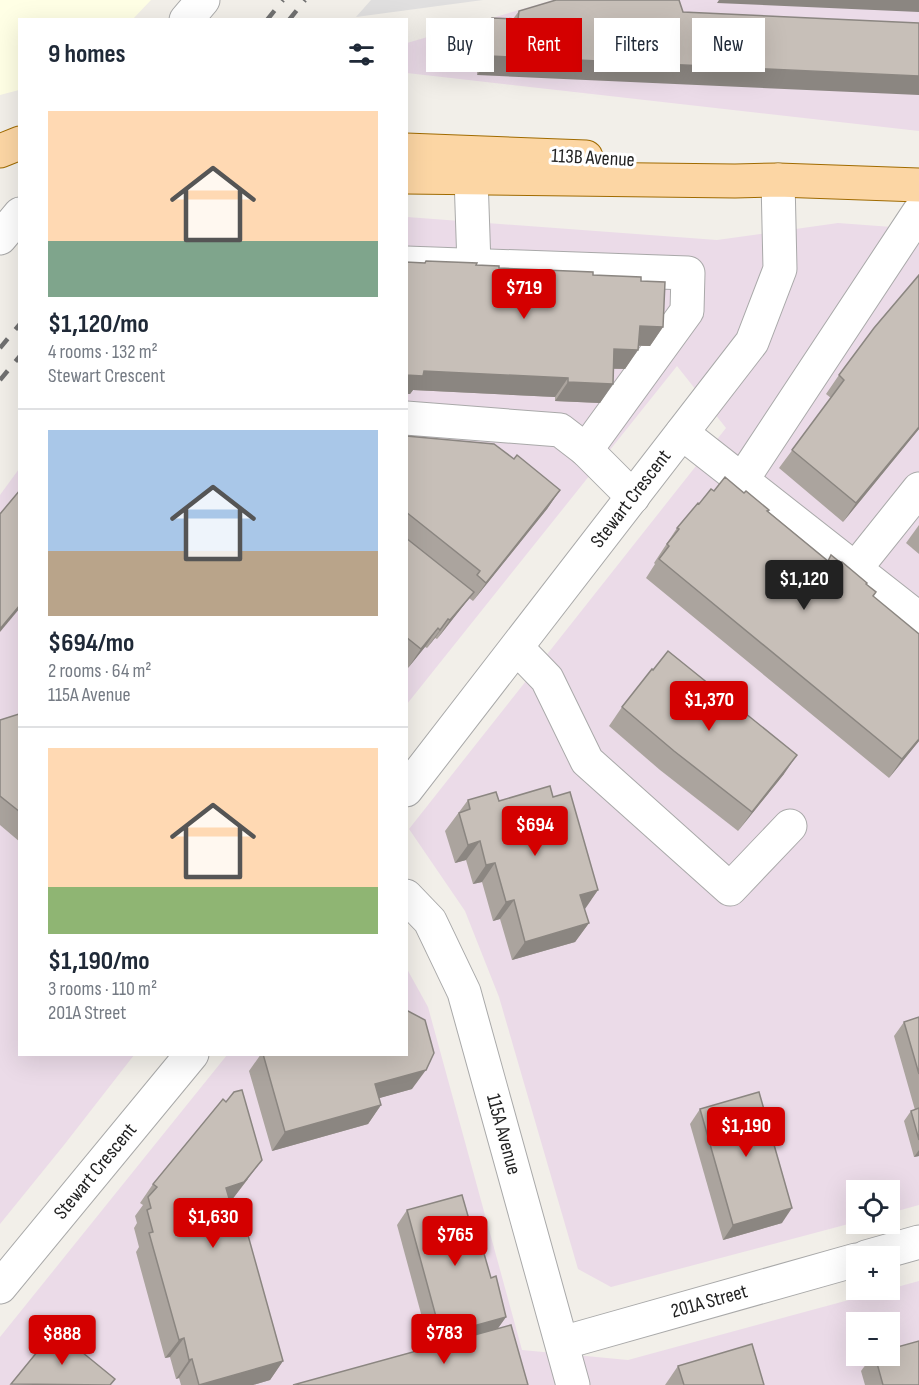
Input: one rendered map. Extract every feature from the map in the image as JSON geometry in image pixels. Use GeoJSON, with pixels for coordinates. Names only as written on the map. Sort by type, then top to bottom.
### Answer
{"type":"FeatureCollection","features":[{"type":"Feature","properties":{"kind":"main road"},"geometry":{"type":"LineString","coordinates":[[0,133],[18,138]]}},
{"type":"Feature","properties":{"kind":"main road"},"geometry":{"type":"LineString","coordinates":[[0,151],[18,144]]}},
{"type":"Feature","properties":{"kind":"main road","name":"113B Avenue"},"geometry":{"type":"LineString","coordinates":[[408,150],[625,159],[735,169],[778,180]]}},
{"type":"Feature","properties":{"kind":"main road","name":"113B Avenue"},"geometry":{"type":"LineString","coordinates":[[408,177],[778,180],[919,185]]}},
{"type":"Feature","properties":{"kind":"street"},"geometry":{"type":"LineString","coordinates":[[176,18],[190,0]]}},
{"type":"Feature","properties":{"kind":"street"},"geometry":{"type":"LineString","coordinates":[[188,18],[203,0]]}},
{"type":"Feature","properties":{"kind":"street"},"geometry":{"type":"LineString","coordinates":[[471,177],[474,265]]}},
{"type":"Feature","properties":{"kind":"street","name":"Stewart Crescent"},"geometry":{"type":"LineString","coordinates":[[408,787],[752,342],[780,269],[778,180]]}},
{"type":"Feature","properties":{"kind":"street"},"geometry":{"type":"LineString","coordinates":[[742,480],[919,212]]}},
{"type":"Feature","properties":{"kind":"street"},"geometry":{"type":"LineString","coordinates":[[0,238],[18,216]]}},
{"type":"Feature","properties":{"kind":"street"},"geometry":{"type":"LineString","coordinates":[[408,263],[688,273],[687,311],[586,450]]}},
{"type":"Feature","properties":{"kind":"street"},"geometry":{"type":"LineString","coordinates":[[408,418],[560,430],[586,450],[633,497]]}},
{"type":"Feature","properties":{"kind":"street"},"geometry":{"type":"LineString","coordinates":[[682,433],[919,619]]}},
{"type":"Feature","properties":{"kind":"street"},"geometry":{"type":"LineString","coordinates":[[855,569],[919,489]]}},
{"type":"Feature","properties":{"kind":"street"},"geometry":{"type":"LineString","coordinates":[[517,648],[547,679],[587,760],[730,889],[790,826]]}},
{"type":"Feature","properties":{"kind":"street","name":"115A Avenue"},"geometry":{"type":"LineString","coordinates":[[408,898],[430,921],[464,992],[573,1385]]}},
{"type":"Feature","properties":{"kind":"street","name":"Stewart Crescent"},"geometry":{"type":"LineString","coordinates":[[0,1287],[190,1056]]}},
{"type":"Feature","properties":{"kind":"street"},"geometry":{"type":"LineString","coordinates":[[900,1247],[919,1242]]}},
{"type":"Feature","properties":{"kind":"street","name":"201A Street"},"geometry":{"type":"LineString","coordinates":[[562,1343],[846,1263]]}},
{"type":"Feature","properties":{"kind":"shaded area"},"geometry":{"type":"Polygon","coordinates":[[[0,0],[151,0],[134,18],[18,18],[18,90],[0,95],[0,0]]]}},
{"type":"Feature","properties":{"kind":"shaded area"},"geometry":{"type":"Polygon","coordinates":[[[371,0],[483,0],[356,17],[371,0]]]}},
{"type":"Feature","properties":{"kind":"shaded area"},"geometry":{"type":"Polygon","coordinates":[[[553,0],[919,0],[919,131],[408,73],[408,43],[426,37],[426,72],[494,72],[494,18],[492,18],[553,0]]]}},
{"type":"Feature","properties":{"kind":"shaded area"},"geometry":{"type":"Polygon","coordinates":[[[408,217],[717,240],[838,223],[919,229],[919,1205],[900,1210],[900,1180],[846,1180],[846,1225],[611,1287],[578,1269],[499,997],[465,911],[409,829],[726,428],[677,366],[408,703],[408,217]]]}},
{"type":"Feature","properties":{"kind":"shaded area"},"geometry":{"type":"Polygon","coordinates":[[[18,470],[18,1056],[133,1056],[0,1224],[0,495],[18,470]]]}},
{"type":"Feature","properties":{"kind":"shaded area"},"geometry":{"type":"Polygon","coordinates":[[[408,971],[428,1007],[522,1350],[628,1360],[849,1300],[900,1300],[900,1286],[919,1281],[919,1385],[0,1385],[0,1337],[226,1056],[408,1056],[408,971]]]}},
{"type":"Feature","properties":{"kind":"building"},"geometry":{"type":"Polygon","coordinates":[[[556,0],[679,0],[683,12],[919,23],[919,76],[765,69],[765,18],[692,18],[692,65],[680,65],[680,18],[594,18],[594,61],[582,60],[582,18],[518,18],[519,11],[556,0]]]}},
{"type":"Feature","properties":{"kind":"building"},"geometry":{"type":"Polygon","coordinates":[[[494,18],[506,19],[506,57],[494,56],[494,18]]]}},
{"type":"Feature","properties":{"kind":"building"},"geometry":{"type":"Polygon","coordinates":[[[426,261],[477,263],[476,265],[499,266],[499,268],[593,272],[593,275],[641,277],[641,281],[665,282],[663,327],[640,326],[638,350],[614,349],[613,384],[568,382],[568,378],[424,371],[423,376],[408,375],[408,262],[425,263],[426,261]]]}},
{"type":"Feature","properties":{"kind":"building"},"geometry":{"type":"Polygon","coordinates":[[[919,275],[919,427],[856,503],[792,450],[844,380],[839,375],[874,328],[919,275]]]}},
{"type":"Feature","properties":{"kind":"building"},"geometry":{"type":"Polygon","coordinates":[[[408,436],[494,444],[514,459],[517,455],[560,490],[486,583],[477,575],[480,571],[408,514],[408,436]]]}},
{"type":"Feature","properties":{"kind":"building"},"geometry":{"type":"Polygon","coordinates":[[[725,477],[744,493],[746,491],[828,561],[831,555],[842,562],[876,592],[873,596],[919,634],[919,739],[902,759],[659,559],[679,529],[677,528],[711,489],[714,491],[725,477]]]}},
{"type":"Feature","properties":{"kind":"building"},"geometry":{"type":"Polygon","coordinates":[[[18,492],[18,607],[0,629],[0,514],[18,492]]]}},
{"type":"Feature","properties":{"kind":"building"},"geometry":{"type":"Polygon","coordinates":[[[408,540],[474,592],[440,630],[438,628],[421,649],[408,639],[408,540]]]}},
{"type":"Feature","properties":{"kind":"building"},"geometry":{"type":"Polygon","coordinates":[[[668,651],[797,755],[752,812],[622,707],[668,651]]]}},
{"type":"Feature","properties":{"kind":"building"},"geometry":{"type":"Polygon","coordinates":[[[18,715],[18,810],[0,796],[0,720],[18,715]]]}},
{"type":"Feature","properties":{"kind":"building"},"geometry":{"type":"Polygon","coordinates":[[[550,786],[553,797],[570,792],[598,890],[580,895],[589,923],[525,942],[514,900],[506,902],[495,863],[486,865],[480,841],[468,845],[459,813],[470,809],[468,800],[496,792],[499,801],[550,786]]]}},
{"type":"Feature","properties":{"kind":"building"},"geometry":{"type":"Polygon","coordinates":[[[408,1011],[425,1020],[434,1053],[426,1070],[375,1084],[381,1105],[285,1132],[264,1056],[408,1056],[408,1011]]]}},
{"type":"Feature","properties":{"kind":"building"},"geometry":{"type":"Polygon","coordinates":[[[919,1017],[919,1074],[904,1022],[919,1017]]]}},
{"type":"Feature","properties":{"kind":"building"},"geometry":{"type":"Polygon","coordinates":[[[242,1090],[262,1160],[244,1182],[226,1188],[233,1212],[241,1210],[283,1361],[199,1385],[192,1359],[189,1360],[184,1338],[179,1340],[149,1233],[153,1232],[147,1210],[151,1208],[148,1197],[157,1187],[153,1184],[223,1099],[226,1102],[234,1092],[242,1090]]]}},
{"type":"Feature","properties":{"kind":"building"},"geometry":{"type":"Polygon","coordinates":[[[759,1092],[792,1208],[733,1225],[700,1109],[759,1092]]]}},
{"type":"Feature","properties":{"kind":"building"},"geometry":{"type":"Polygon","coordinates":[[[919,1108],[919,1140],[911,1111],[919,1108]]]}},
{"type":"Feature","properties":{"kind":"building"},"geometry":{"type":"Polygon","coordinates":[[[462,1195],[474,1237],[479,1236],[491,1278],[496,1276],[506,1317],[441,1335],[407,1210],[462,1195]]]}},
{"type":"Feature","properties":{"kind":"building"},"geometry":{"type":"Polygon","coordinates":[[[511,1325],[528,1385],[293,1385],[511,1325]]]}},
{"type":"Feature","properties":{"kind":"building"},"geometry":{"type":"Polygon","coordinates":[[[55,1330],[115,1379],[110,1385],[11,1384],[55,1330]]]}},
{"type":"Feature","properties":{"kind":"building"},"geometry":{"type":"Polygon","coordinates":[[[919,1341],[919,1385],[883,1385],[878,1366],[900,1366],[900,1346],[919,1341]]]}},
{"type":"Feature","properties":{"kind":"building"},"geometry":{"type":"Polygon","coordinates":[[[752,1344],[764,1385],[684,1385],[678,1366],[752,1344]]]}},
{"type":"Feature","properties":{"kind":"railway"},"geometry":{"type":"LineString","coordinates":[[269,18],[283,0]]}},
{"type":"Feature","properties":{"kind":"railway"},"geometry":{"type":"LineString","coordinates":[[291,18],[305,0]]}},
{"type":"Feature","properties":{"kind":"railway"},"geometry":{"type":"LineString","coordinates":[[0,348],[18,326]]}},
{"type":"Feature","properties":{"kind":"railway"},"geometry":{"type":"LineString","coordinates":[[0,380],[18,358]]}}]}
